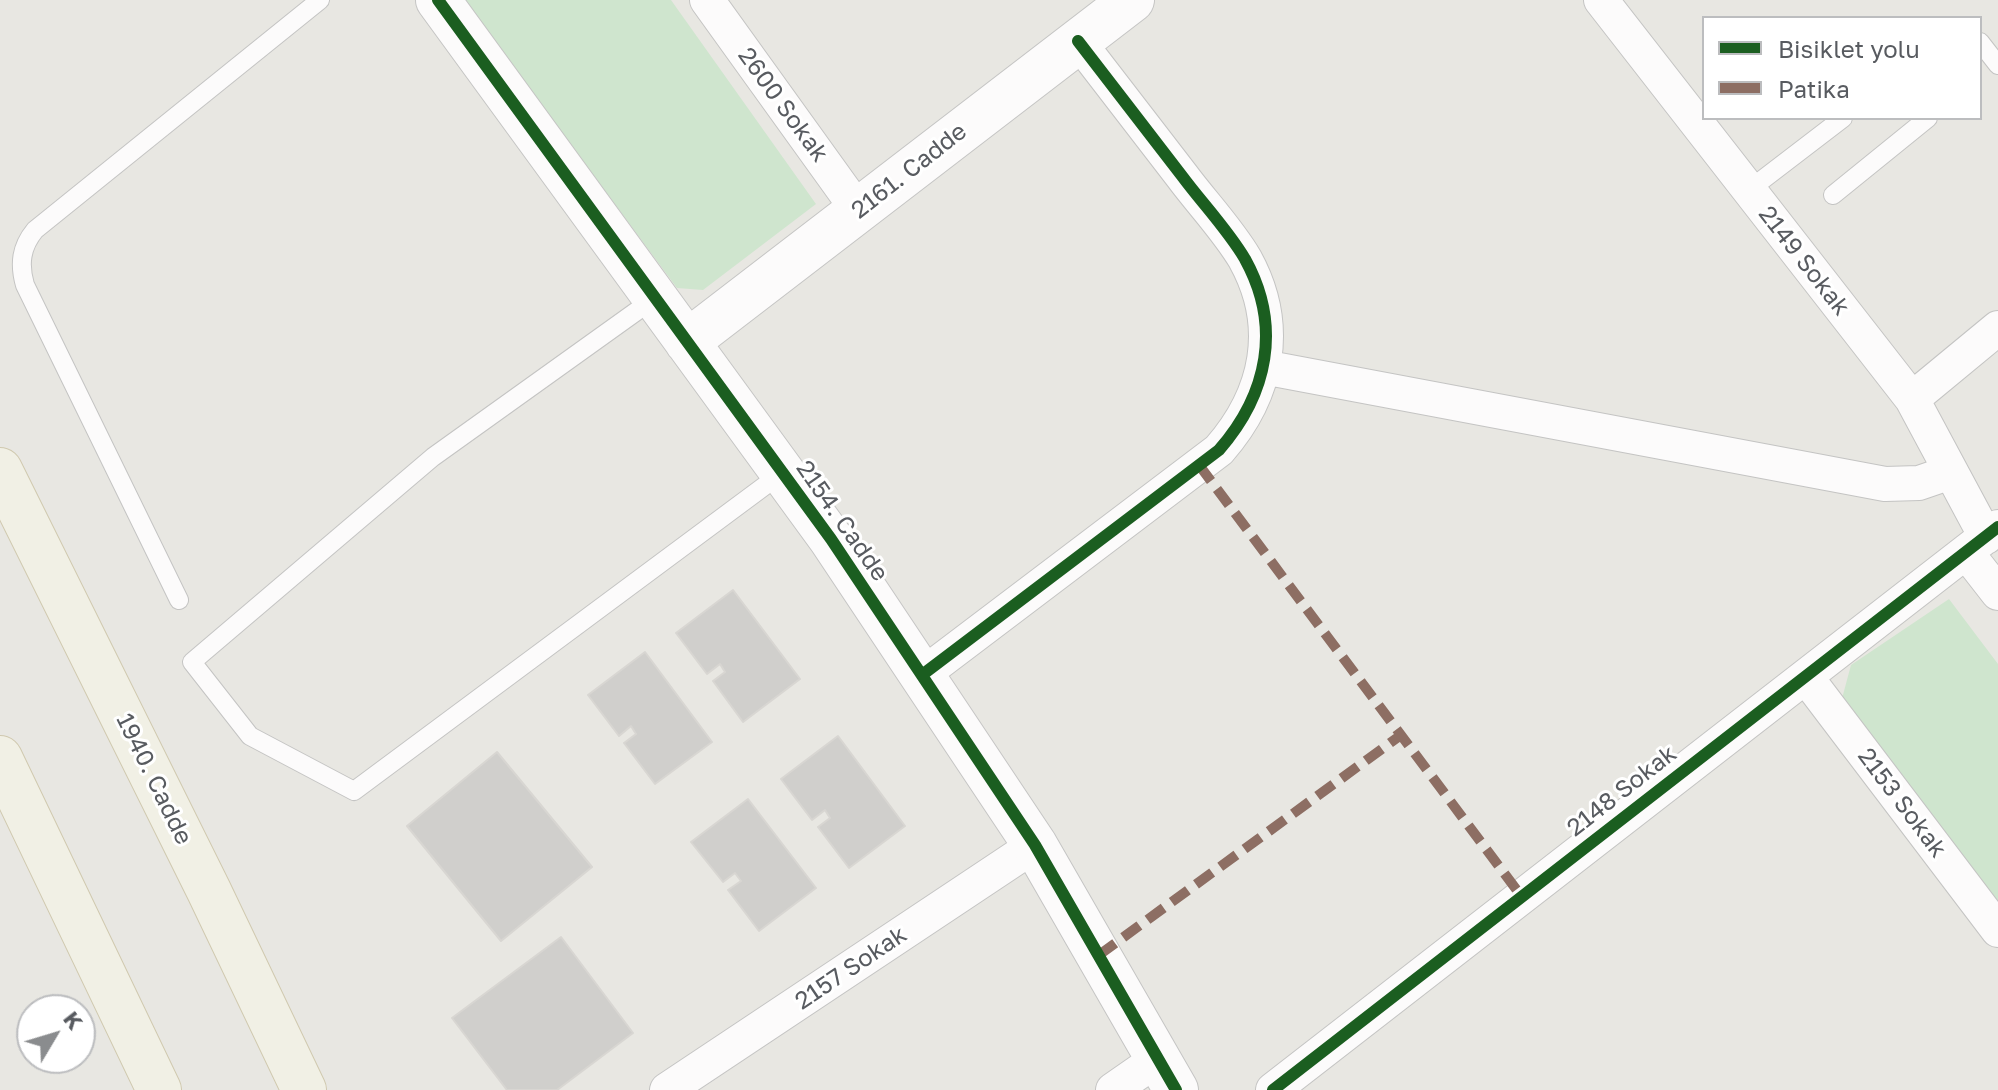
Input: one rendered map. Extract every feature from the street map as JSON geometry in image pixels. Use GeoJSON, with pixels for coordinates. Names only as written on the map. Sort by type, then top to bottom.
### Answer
{"type":"FeatureCollection","features":[{"type":"Feature","properties":{"kind":"main road","name":"1940. Cadde"},"geometry":{"type":"LineString","coordinates":[[0,470],[304,1090]]}},
{"type":"Feature","properties":{"kind":"main road"},"geometry":{"type":"LineString","coordinates":[[0,758],[159,1090]]}},
{"type":"Feature","properties":{"kind":"street","name":"2154. Cadde"},"geometry":{"type":"LineString","coordinates":[[438,0],[831,539],[1035,845],[1168,1074]]}},
{"type":"Feature","properties":{"kind":"street","name":"2600 Sokak"},"geometry":{"type":"LineString","coordinates":[[707,0],[858,210]]}},
{"type":"Feature","properties":{"kind":"street","name":"2161. Cadde"},"geometry":{"type":"LineString","coordinates":[[687,342],[1132,0]]}},
{"type":"Feature","properties":{"kind":"street","name":"2149 Sokak"},"geometry":{"type":"LineString","coordinates":[[1601,0],[1912,399],[1983,539],[1998,593]]}},
{"type":"Feature","properties":{"kind":"street"},"geometry":{"type":"LineString","coordinates":[[922,675],[1219,450],[1247,412],[1263,367],[1266,344],[1261,298],[1243,255],[1078,41]]}},
{"type":"Feature","properties":{"kind":"street"},"geometry":{"type":"LineString","coordinates":[[1912,399],[1998,328]]}},
{"type":"Feature","properties":{"kind":"street"},"geometry":{"type":"LineString","coordinates":[[1263,367],[1885,484],[1919,483],[1951,472]]}},
{"type":"Feature","properties":{"kind":"street","name":"2148 Sokak"},"geometry":{"type":"LineString","coordinates":[[1273,1090],[1983,539]]}},
{"type":"Feature","properties":{"kind":"street","name":"2153 Sokak"},"geometry":{"type":"LineString","coordinates":[[1806,677],[1998,930]]}},
{"type":"Feature","properties":{"kind":"street","name":"2157 Sokak"},"geometry":{"type":"LineString","coordinates":[[667,1090],[1035,845]]}},
{"type":"Feature","properties":{"kind":"street"},"geometry":{"type":"LineString","coordinates":[[1113,1090],[1168,1074]]}},
{"type":"Feature","properties":{"kind":"lane"},"geometry":{"type":"LineString","coordinates":[[179,600],[25,285],[21,258],[35,230],[320,0]]}},
{"type":"Feature","properties":{"kind":"lane"},"geometry":{"type":"LineString","coordinates":[[1982,45],[1997,64]]}},
{"type":"Feature","properties":{"kind":"lane"},"geometry":{"type":"LineString","coordinates":[[1749,190],[1840,120]]}},
{"type":"Feature","properties":{"kind":"lane"},"geometry":{"type":"LineString","coordinates":[[1833,195],[1926,120]]}},
{"type":"Feature","properties":{"kind":"lane"},"geometry":{"type":"LineString","coordinates":[[655,298],[433,457],[192,662],[250,736],[354,791],[782,473]]}},
{"type":"Feature","properties":{"kind":"green space"},"geometry":{"type":"Polygon","coordinates":[[[463,0],[671,0],[816,204],[703,290],[677,288],[463,0]]]}},
{"type":"Feature","properties":{"kind":"green space"},"geometry":{"type":"Polygon","coordinates":[[[1949,599],[1998,664],[1998,912],[1840,706],[1851,665],[1949,599]]]}},
{"type":"Feature","properties":{"kind":"building"},"geometry":{"type":"Polygon","coordinates":[[[733,590],[800,679],[743,722],[713,681],[725,672],[720,664],[707,674],[676,633],[733,590]]]}},
{"type":"Feature","properties":{"kind":"building"},"geometry":{"type":"Polygon","coordinates":[[[645,652],[712,742],[655,784],[624,743],[636,734],[631,726],[619,736],[588,695],[645,652]]]}},
{"type":"Feature","properties":{"kind":"building"},"geometry":{"type":"Polygon","coordinates":[[[838,736],[905,826],[849,868],[818,827],[830,818],[825,810],[812,820],[781,779],[838,736]]]}},
{"type":"Feature","properties":{"kind":"building"},"geometry":{"type":"Polygon","coordinates":[[[497,752],[592,867],[501,941],[407,826],[497,752]]]}},
{"type":"Feature","properties":{"kind":"building"},"geometry":{"type":"Polygon","coordinates":[[[748,799],[816,888],[759,931],[728,890],[741,881],[735,873],[723,882],[691,842],[748,799]]]}},
{"type":"Feature","properties":{"kind":"building"},"geometry":{"type":"Polygon","coordinates":[[[561,937],[633,1033],[557,1090],[507,1090],[452,1018],[561,937]]]}},
{"type":"Feature","properties":{"kind":"marked path"},"geometry":{"type":"LineString","coordinates":[[1199,465],[1522,897]]}},
{"type":"Feature","properties":{"kind":"marked path"},"geometry":{"type":"LineString","coordinates":[[1099,955],[1401,735]]}},
{"type":"Feature","properties":{"kind":"cycle path"},"geometry":{"type":"LineString","coordinates":[[438,0],[831,539],[1035,845],[1176,1090]]}},
{"type":"Feature","properties":{"kind":"cycle path"},"geometry":{"type":"LineString","coordinates":[[922,675],[1219,450],[1236,428],[1259,383],[1266,334],[1257,284],[1245,259],[1078,41]]}},
{"type":"Feature","properties":{"kind":"cycle path"},"geometry":{"type":"LineString","coordinates":[[1273,1090],[1998,527]]}}]}
